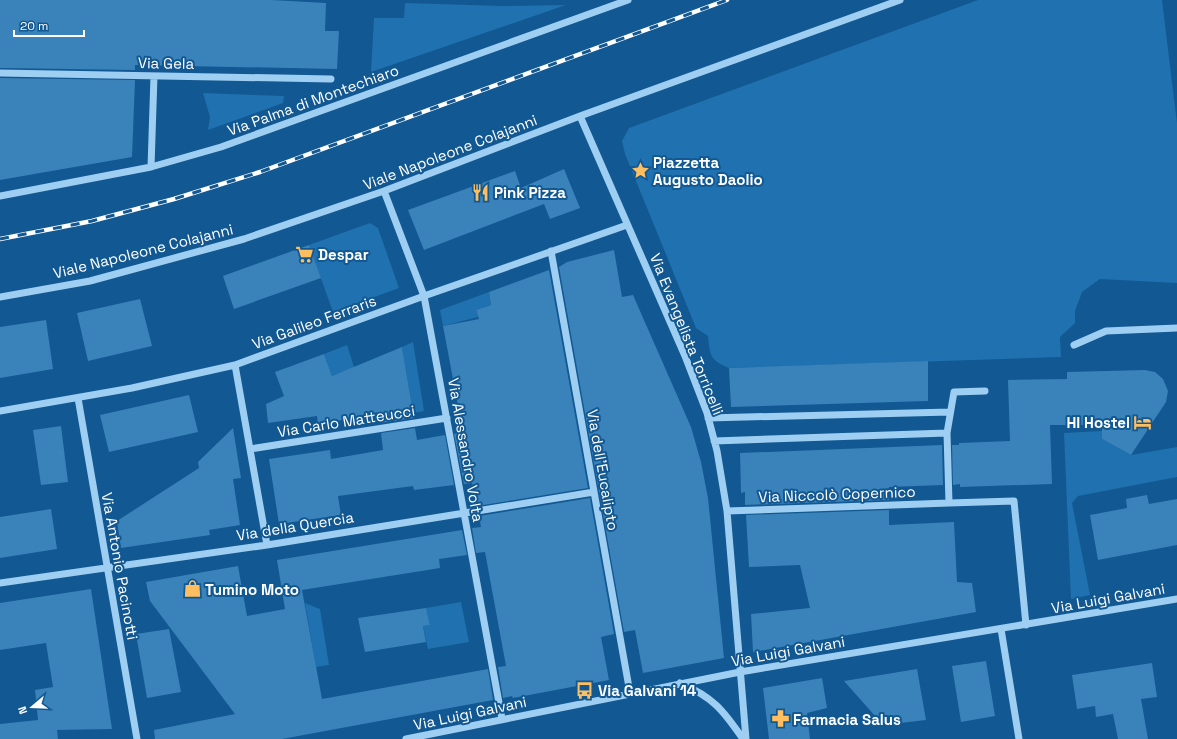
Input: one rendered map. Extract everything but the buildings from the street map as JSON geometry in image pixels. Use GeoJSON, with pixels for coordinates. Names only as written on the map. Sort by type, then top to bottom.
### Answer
{"type":"FeatureCollection","features":[{"type":"Feature","properties":{"kind":"street","name":"Via Palma di Montechiaro"},"geometry":{"type":"LineString","coordinates":[[0,196],[151,167],[221,147],[628,0]]}},
{"type":"Feature","properties":{"kind":"street","name":"Viale Napoleone Colajanni"},"geometry":{"type":"LineString","coordinates":[[0,297],[90,281],[244,239],[384,191],[580,116],[900,0]]}},
{"type":"Feature","properties":{"kind":"street","name":"Via Gela"},"geometry":{"type":"LineString","coordinates":[[0,73],[331,79]]}},
{"type":"Feature","properties":{"kind":"street"},"geometry":{"type":"LineString","coordinates":[[151,167],[154,76]]}},
{"type":"Feature","properties":{"kind":"street","name":"Via Evangelista Torricelli"},"geometry":{"type":"LineString","coordinates":[[580,116],[696,383],[708,418],[714,441],[727,511],[746,739]]}},
{"type":"Feature","properties":{"kind":"street","name":"Via Alessandro Volta"},"geometry":{"type":"LineString","coordinates":[[384,191],[424,296],[502,719]]}},
{"type":"Feature","properties":{"kind":"street","name":"Via Galileo Ferraris"},"geometry":{"type":"LineString","coordinates":[[0,411],[78,398],[235,365],[550,251],[627,225]]}},
{"type":"Feature","properties":{"kind":"street","name":"Via dell'Eucalipto"},"geometry":{"type":"LineString","coordinates":[[550,251],[630,693]]}},
{"type":"Feature","properties":{"kind":"street"},"geometry":{"type":"LineString","coordinates":[[1074,345],[1106,331],[1177,328]]}},
{"type":"Feature","properties":{"kind":"street"},"geometry":{"type":"LineString","coordinates":[[235,365],[267,545]]}},
{"type":"Feature","properties":{"kind":"street"},"geometry":{"type":"LineString","coordinates":[[949,503],[947,433],[954,392],[985,391]]}},
{"type":"Feature","properties":{"kind":"street","name":"Via Antonio Pacinotti"},"geometry":{"type":"LineString","coordinates":[[78,398],[137,739]]}},
{"type":"Feature","properties":{"kind":"street"},"geometry":{"type":"LineString","coordinates":[[708,418],[950,412]]}},
{"type":"Feature","properties":{"kind":"street","name":"Via Carlo Matteucci"},"geometry":{"type":"LineString","coordinates":[[250,449],[447,418]]}},
{"type":"Feature","properties":{"kind":"street"},"geometry":{"type":"LineString","coordinates":[[714,441],[947,433]]}},
{"type":"Feature","properties":{"kind":"street","name":"Via della Quercia"},"geometry":{"type":"LineString","coordinates":[[0,583],[267,545],[594,492]]}},
{"type":"Feature","properties":{"kind":"street","name":"Via Niccolò Copernico"},"geometry":{"type":"LineString","coordinates":[[727,511],[1014,501],[1026,625]]}},
{"type":"Feature","properties":{"kind":"street","name":"Via Luigi Galvani"},"geometry":{"type":"LineString","coordinates":[[406,739],[740,672],[1177,599]]}},
{"type":"Feature","properties":{"kind":"street"},"geometry":{"type":"LineString","coordinates":[[1002,629],[1019,739]]}},
{"type":"Feature","properties":{"kind":"street"},"geometry":{"type":"LineString","coordinates":[[680,683],[697,690],[714,701],[728,717],[743,739]]}},
{"type":"Feature","properties":{"kind":"shaded area"},"geometry":{"type":"Polygon","coordinates":[[[978,0],[1162,0],[1177,123],[1177,283],[1100,279],[1082,292],[1075,311],[1075,323],[1060,337],[1061,357],[729,368],[715,360],[709,348],[708,336],[696,328],[625,154],[622,141],[629,128],[978,0]]]}},
{"type":"Feature","properties":{"kind":"shaded area"},"geometry":{"type":"Polygon","coordinates":[[[405,3],[503,6],[566,5],[371,72],[374,18],[404,18],[405,3]]]}},
{"type":"Feature","properties":{"kind":"shaded area"},"geometry":{"type":"Polygon","coordinates":[[[203,93],[284,96],[283,103],[208,130],[210,117],[203,93]]]}},
{"type":"Feature","properties":{"kind":"shaded area"},"geometry":{"type":"Polygon","coordinates":[[[370,223],[378,228],[399,288],[333,312],[309,245],[370,223]]]}},
{"type":"Feature","properties":{"kind":"shaded area"},"geometry":{"type":"Polygon","coordinates":[[[489,292],[491,305],[476,310],[478,317],[443,326],[440,310],[489,292]]]}},
{"type":"Feature","properties":{"kind":"shaded area"},"geometry":{"type":"Polygon","coordinates":[[[413,342],[424,411],[357,423],[348,370],[332,376],[324,354],[347,345],[354,367],[362,364],[371,414],[412,406],[402,347],[413,342]]]}},
{"type":"Feature","properties":{"kind":"shaded area"},"geometry":{"type":"Polygon","coordinates":[[[1102,431],[1102,439],[1131,455],[1177,447],[1177,477],[1078,496],[1072,503],[1090,595],[1071,599],[1064,433],[1102,431]]]}},
{"type":"Feature","properties":{"kind":"shaded area"},"geometry":{"type":"Polygon","coordinates":[[[461,602],[469,642],[428,649],[423,626],[430,625],[426,608],[461,602]]]}},
{"type":"Feature","properties":{"kind":"shaded area"},"geometry":{"type":"Polygon","coordinates":[[[305,603],[320,609],[329,665],[316,667],[305,603]]]}},
{"type":"Feature","properties":{"kind":"railway"},"geometry":{"type":"LineString","coordinates":[[0,239],[92,221],[174,199],[260,172],[727,0]]}},
{"type":"Feature","properties":{"kind":"place","name":"Piazzetta Augusto Daolio"},"geometry":{"type":"Point","coordinates":[640,171]}},
{"type":"Feature","properties":{"kind":"place","name":"Pink Pizza"},"geometry":{"type":"Point","coordinates":[481,192]}},
{"type":"Feature","properties":{"kind":"place","name":"Despar"},"geometry":{"type":"Point","coordinates":[305,254]}},
{"type":"Feature","properties":{"kind":"place","name":"HI Hostel"},"geometry":{"type":"Point","coordinates":[1143,422]}},
{"type":"Feature","properties":{"kind":"place","name":"Tumino Moto"},"geometry":{"type":"Point","coordinates":[192,589]}},
{"type":"Feature","properties":{"kind":"place","name":"Via Galvani 14"},"geometry":{"type":"Point","coordinates":[585,690]}},
{"type":"Feature","properties":{"kind":"place","name":"Farmacia Salus"},"geometry":{"type":"Point","coordinates":[780,719]}}]}
